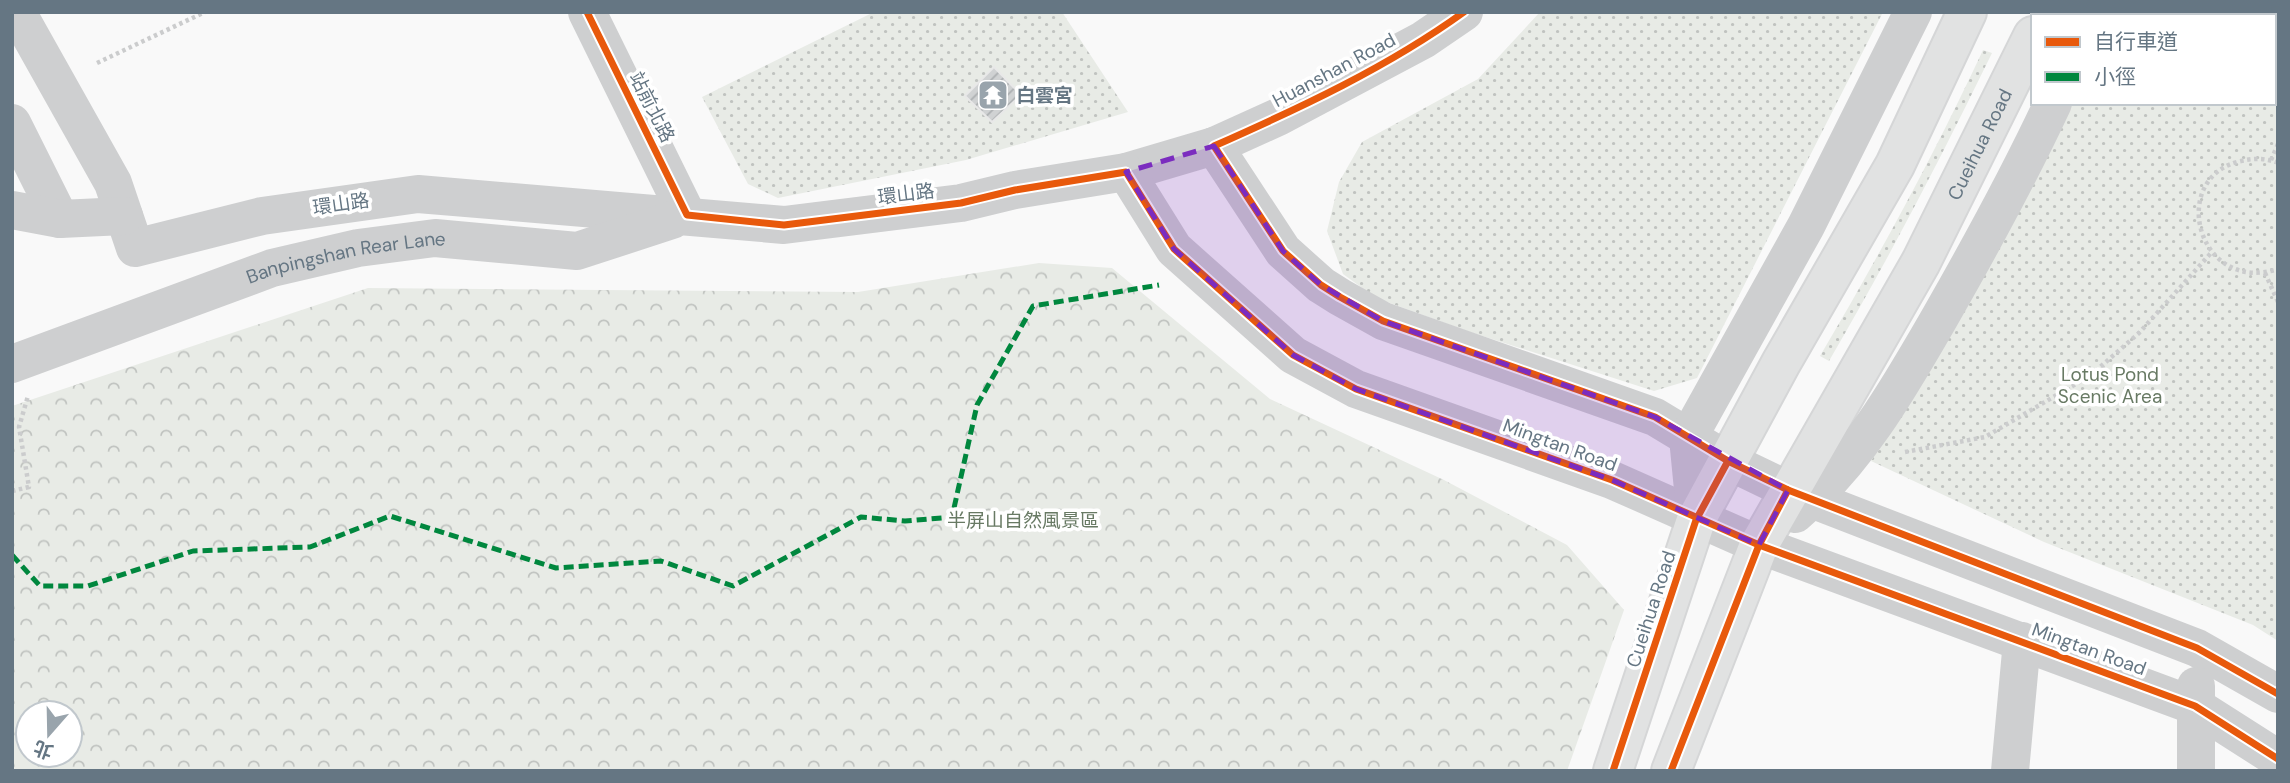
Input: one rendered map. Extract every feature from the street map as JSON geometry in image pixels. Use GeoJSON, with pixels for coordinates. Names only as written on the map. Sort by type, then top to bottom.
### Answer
{"type":"FeatureCollection","features":[{"type":"Feature","properties":{"kind":"main road","name":"Cueihua Road"},"geometry":{"type":"LineString","coordinates":[[1613,771],[1696,520],[1895,165],[1967,12]]}},
{"type":"Feature","properties":{"kind":"main road","name":"Cueihua Road"},"geometry":{"type":"LineString","coordinates":[[1671,771],[1759,545],[1800,495],[1921,262],[2031,40]]}},
{"type":"Feature","properties":{"kind":"street"},"geometry":{"type":"LineString","coordinates":[[12,210],[130,232],[113,183],[17,12]]}},
{"type":"Feature","properties":{"kind":"street"},"geometry":{"type":"LineString","coordinates":[[587,12],[687,215]]}},
{"type":"Feature","properties":{"kind":"street","name":"Huanshan Road"},"geometry":{"type":"LineString","coordinates":[[1214,146],[1279,117],[1411,47],[1464,12]]}},
{"type":"Feature","properties":{"kind":"street"},"geometry":{"type":"LineString","coordinates":[[1688,438],[1806,226],[1913,12]]}},
{"type":"Feature","properties":{"kind":"street","name":"Cueihua Road"},"geometry":{"type":"LineString","coordinates":[[1800,495],[1881,418],[1984,241],[2052,105]]}},
{"type":"Feature","properties":{"kind":"street"},"geometry":{"type":"LineString","coordinates":[[12,123],[60,219]]}},
{"type":"Feature","properties":{"kind":"street","name":"環山路"},"geometry":{"type":"LineString","coordinates":[[130,232],[427,194],[783,225],[961,203],[1015,190],[1126,172],[1214,146]]}},
{"type":"Feature","properties":{"kind":"street","name":"Mingtan Road"},"geometry":{"type":"LineString","coordinates":[[1214,146],[1283,251],[1321,285],[1383,321],[1655,417],[1728,461],[1800,495],[2197,648],[2278,694]]}},
{"type":"Feature","properties":{"kind":"street","name":"Mingtan Road"},"geometry":{"type":"LineString","coordinates":[[1126,172],[1174,249],[1293,355],[1356,389],[1612,480],[1696,520],[2195,706],[2272,743]]}},
{"type":"Feature","properties":{"kind":"street","name":"Banpingshan Rear Lane"},"geometry":{"type":"LineString","coordinates":[[12,364],[272,268],[358,248],[435,238],[577,251],[687,215]]}},
{"type":"Feature","properties":{"kind":"street","name":"Cueihua Road"},"geometry":{"type":"LineString","coordinates":[[1688,438],[1696,520]]}},
{"type":"Feature","properties":{"kind":"street"},"geometry":{"type":"LineString","coordinates":[[2010,771],[2022,641]]}},
{"type":"Feature","properties":{"kind":"street"},"geometry":{"type":"LineString","coordinates":[[2196,771],[2197,648]]}},
{"type":"Feature","properties":{"kind":"path"},"geometry":{"type":"LineString","coordinates":[[97,63],[205,12]]}},
{"type":"Feature","properties":{"kind":"path"},"geometry":{"type":"LineString","coordinates":[[2271,160],[2278,144]]}},
{"type":"Feature","properties":{"kind":"path"},"geometry":{"type":"LineString","coordinates":[[2278,163],[2253,158],[2235,162],[2219,171],[2207,185],[2200,201],[2198,219],[2202,237],[2211,253],[2236,270],[2265,273],[2278,269]]}},
{"type":"Feature","properties":{"kind":"path"},"geometry":{"type":"LineString","coordinates":[[1905,453],[1985,437],[2091,375],[2139,333],[2211,253]]}},
{"type":"Feature","properties":{"kind":"path"},"geometry":{"type":"LineString","coordinates":[[2265,273],[2278,302]]}},
{"type":"Feature","properties":{"kind":"path"},"geometry":{"type":"LineString","coordinates":[[12,491],[29,487],[19,427],[29,394],[43,378],[51,350]]}},
{"type":"Feature","properties":{"kind":"highlighted area"},"geometry":{"type":"Polygon","coordinates":[[[1214,146],[1283,251],[1321,285],[1383,321],[1655,417],[1788,490],[1759,545],[1612,480],[1356,389],[1293,355],[1174,249],[1126,172],[1214,146]]]}},
{"type":"Feature","properties":{"kind":"green space"},"geometry":{"type":"Polygon","coordinates":[[[874,12],[1062,12],[1128,112],[966,160],[778,198],[748,184],[702,97],[874,12]]]}},
{"type":"Feature","properties":{"kind":"green space"},"geometry":{"type":"Polygon","coordinates":[[[1540,12],[1883,12],[1697,378],[1654,391],[1467,331],[1376,298],[1343,274],[1327,231],[1339,182],[1362,142],[1478,79],[1540,12]]]}},
{"type":"Feature","properties":{"kind":"green space","name":"Lotus Pond Scenic Area"},"geometry":{"type":"Polygon","coordinates":[[[2278,12],[2278,641],[2253,625],[2044,542],[1871,461],[2030,188],[2066,105],[2276,105],[2276,14],[2106,14],[2278,12]]]}},
{"type":"Feature","properties":{"kind":"green space"},"geometry":{"type":"Polygon","coordinates":[[[1983,50],[1992,53],[1973,92],[1893,247],[1829,361],[1820,356],[1905,205],[1983,50]]]}},
{"type":"Feature","properties":{"kind":"green space","name":"半屏山自然風景區"},"geometry":{"type":"Polygon","coordinates":[[[1039,263],[1112,268],[1270,399],[1444,480],[1567,545],[1624,610],[1567,771],[12,771],[12,406],[368,288],[858,292],[1039,263]]]}},
{"type":"Feature","properties":{"kind":"building","name":"白雲宮"},"geometry":{"type":"Polygon","coordinates":[[[994,67],[1021,95],[992,122],[965,96],[994,67]]]}},
{"type":"Feature","properties":{"kind":"marked path"},"geometry":{"type":"LineString","coordinates":[[12,555],[40,586],[88,586],[193,551],[310,547],[390,516],[556,568],[661,561],[733,586],[861,517],[905,521],[952,517],[977,405],[1033,306],[1159,285]]}},
{"type":"Feature","properties":{"kind":"cycle path","name":"站前北路"},"geometry":{"type":"LineString","coordinates":[[587,12],[687,215],[784,225],[961,203],[1015,190],[1126,172],[1174,249],[1293,355],[1356,389],[1612,480],[1759,545],[2195,706],[2278,759]]}},
{"type":"Feature","properties":{"kind":"cycle path"},"geometry":{"type":"LineString","coordinates":[[1464,12],[1374,69],[1214,146],[1283,251],[1321,285],[1383,321],[1655,417],[1728,461],[1788,490],[2197,648],[2278,694]]}},
{"type":"Feature","properties":{"kind":"cycle path"},"geometry":{"type":"LineString","coordinates":[[1613,771],[1696,520],[1728,461]]}},
{"type":"Feature","properties":{"kind":"cycle path"},"geometry":{"type":"LineString","coordinates":[[1671,771],[1759,545],[1788,490]]}},
{"type":"Feature","properties":{"kind":"place","name":"白雲宮"},"geometry":{"type":"Point","coordinates":[993,95]}}]}
